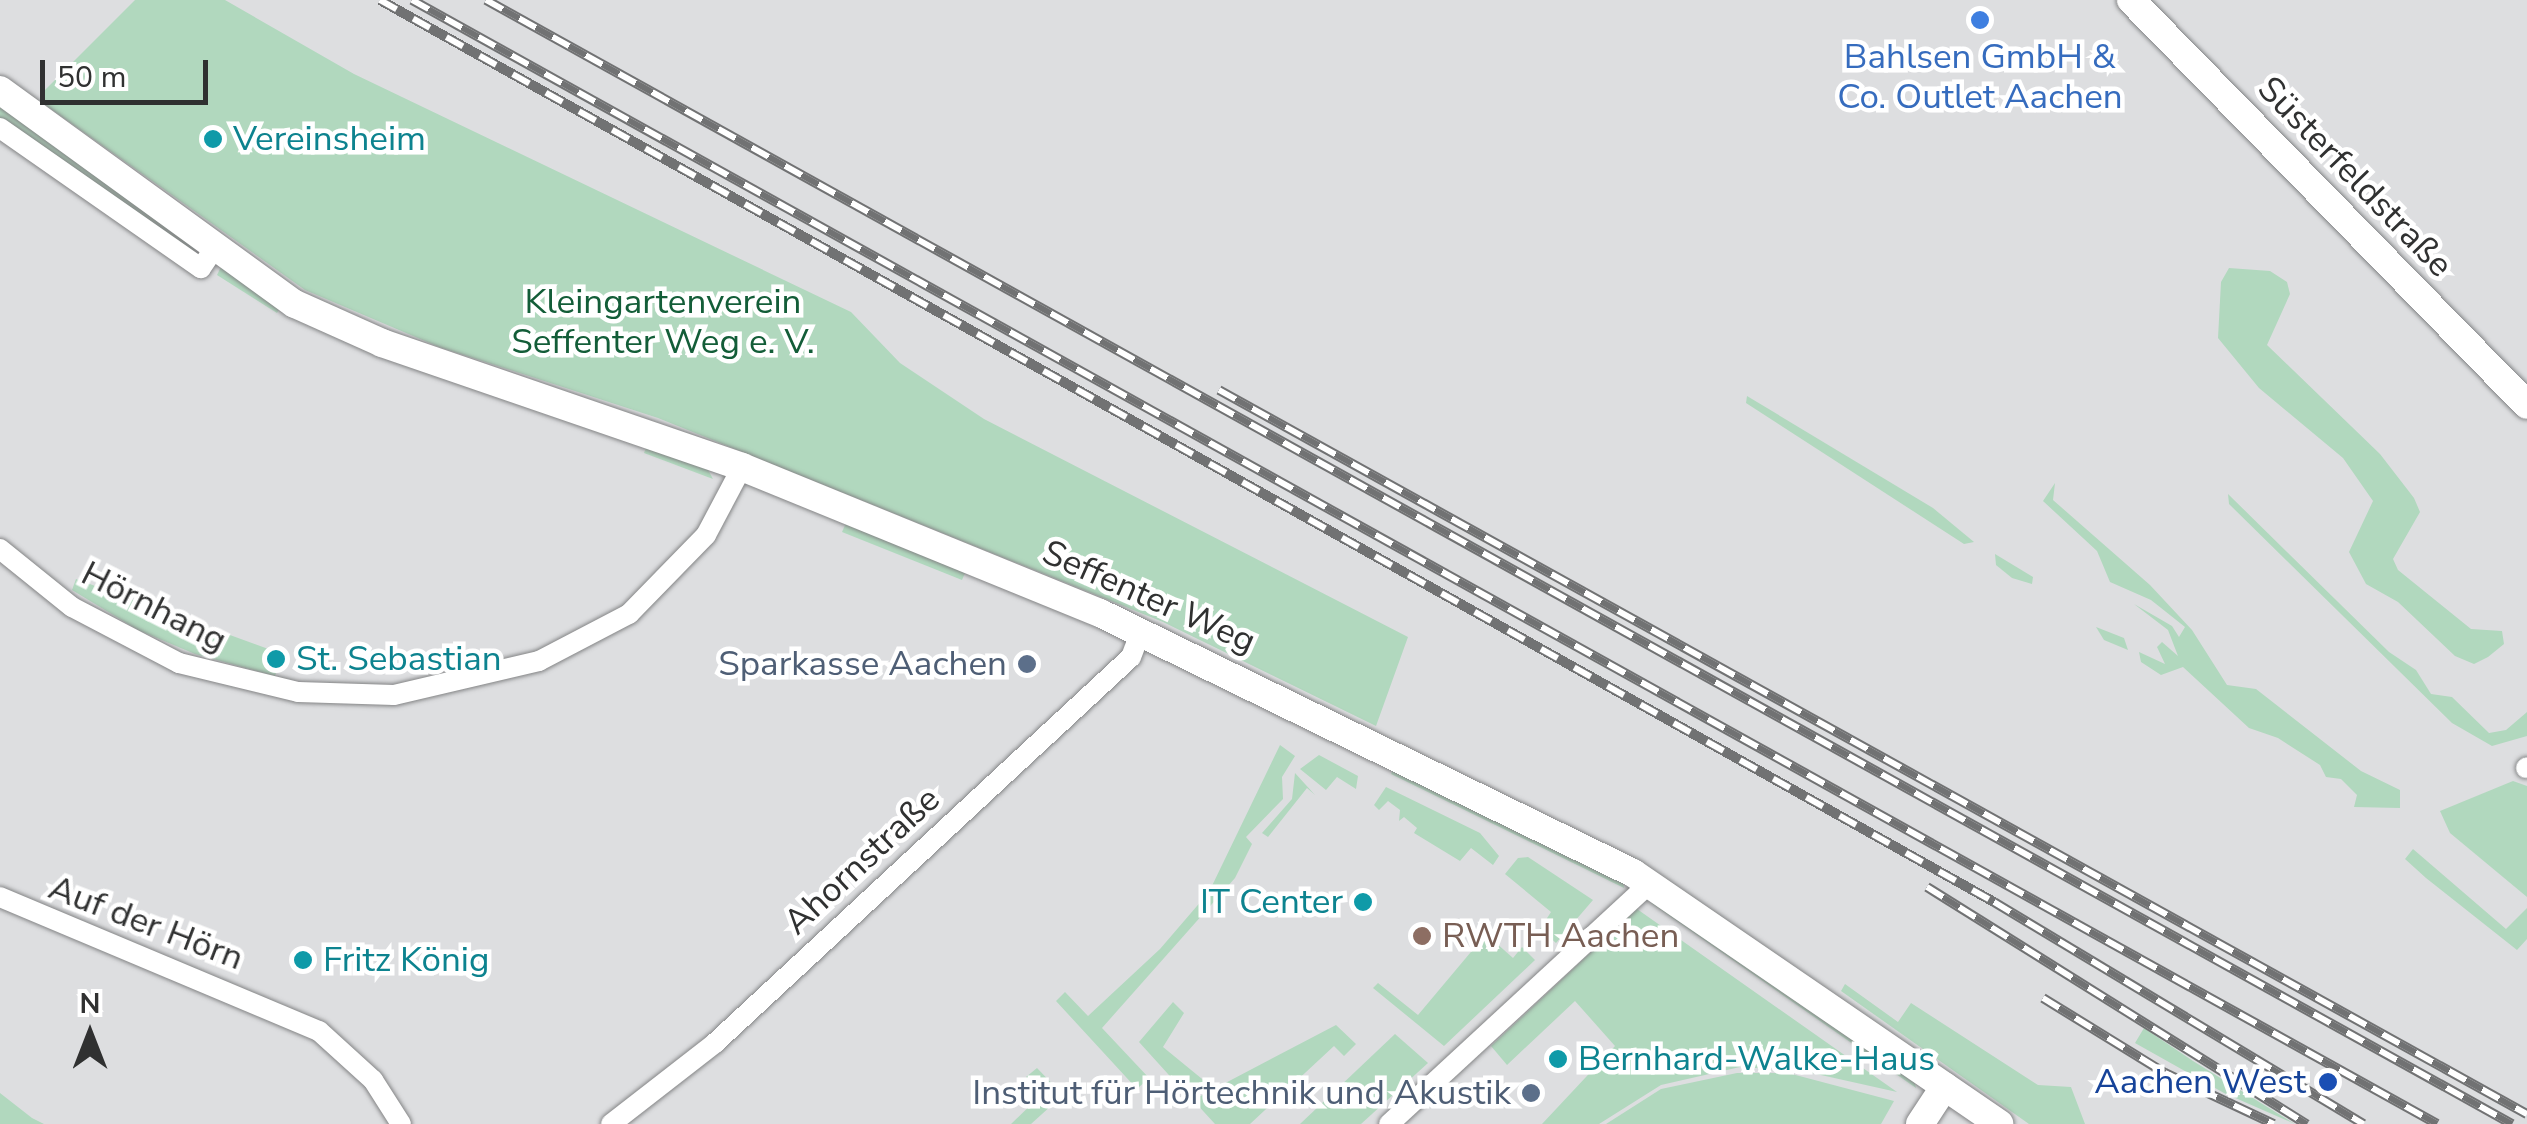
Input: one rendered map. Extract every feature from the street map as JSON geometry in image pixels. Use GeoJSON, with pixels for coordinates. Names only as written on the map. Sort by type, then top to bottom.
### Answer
{"type":"FeatureCollection","features":[{"type":"Feature","properties":{"kind":"street","name":"Süsterfeldstraße"},"geometry":{"type":"LineString","coordinates":[[2131,0],[2527,405]]}},
{"type":"Feature","properties":{"kind":"street","name":"Seffenter Weg"},"geometry":{"type":"LineString","coordinates":[[0,90],[295,304],[382,343],[742,467],[1141,631],[1650,882],[1945,1086],[1967,1115],[1999,1124]]}},
{"type":"Feature","properties":{"kind":"street"},"geometry":{"type":"LineString","coordinates":[[0,128],[201,268],[214,248]]}},
{"type":"Feature","properties":{"kind":"street","name":"Hörnhang"},"geometry":{"type":"LineString","coordinates":[[0,549],[72,607],[179,663],[298,692],[394,695],[540,661],[629,614],[706,535],[742,467]]}},
{"type":"Feature","properties":{"kind":"street","name":"Ahornstraße"},"geometry":{"type":"LineString","coordinates":[[611,1124],[715,1044],[1131,657],[1141,631]]}},
{"type":"Feature","properties":{"kind":"street"},"geometry":{"type":"LineString","coordinates":[[1389,1124],[1650,882]]}},
{"type":"Feature","properties":{"kind":"street","name":"Auf der Hörn"},"geometry":{"type":"LineString","coordinates":[[0,897],[318,1031],[373,1080],[400,1124]]}},
{"type":"Feature","properties":{"kind":"street"},"geometry":{"type":"LineString","coordinates":[[1920,1124],[1945,1086]]}},
{"type":"Feature","properties":{"kind":"green space","name":"Kleingartenverein Seffenter Weg e. V."},"geometry":{"type":"Polygon","coordinates":[[[135,0],[225,0],[354,74],[851,312],[900,363],[984,419],[1408,637],[1376,726],[1163,622],[658,418],[439,347],[305,290],[44,104],[43,92],[135,0]]]}},
{"type":"Feature","properties":{"kind":"green space"},"geometry":{"type":"Polygon","coordinates":[[[0,103],[195,247],[195,252],[9,126],[0,118],[0,103]]]}},
{"type":"Feature","properties":{"kind":"green space"},"geometry":{"type":"Polygon","coordinates":[[[221,267],[281,306],[277,313],[217,275],[221,267]]]}},
{"type":"Feature","properties":{"kind":"green space"},"geometry":{"type":"Polygon","coordinates":[[[2229,268],[2270,271],[2287,282],[2290,294],[2267,345],[2380,454],[2414,498],[2420,512],[2393,559],[2398,570],[2471,629],[2502,631],[2504,644],[2488,657],[2474,664],[2455,656],[2398,602],[2366,584],[2349,552],[2373,501],[2343,458],[2259,388],[2218,338],[2221,282],[2229,268]]]}},
{"type":"Feature","properties":{"kind":"green space"},"geometry":{"type":"Polygon","coordinates":[[[1747,396],[1933,508],[1974,542],[1964,544],[1746,403],[1747,396]]]}},
{"type":"Feature","properties":{"kind":"green space"},"geometry":{"type":"Polygon","coordinates":[[[648,443],[707,468],[713,479],[644,453],[648,443]]]}},
{"type":"Feature","properties":{"kind":"green space"},"geometry":{"type":"Polygon","coordinates":[[[2055,483],[2053,500],[2150,585],[2192,630],[2227,685],[2256,689],[2361,771],[2400,790],[2400,808],[2354,807],[2357,795],[2341,779],[2326,777],[2320,765],[2278,738],[2249,728],[2183,667],[2161,675],[2141,662],[2139,652],[2165,664],[2157,647],[2162,642],[2178,656],[2168,630],[2134,604],[2172,626],[2179,637],[2185,627],[2151,600],[2110,582],[2097,551],[2043,501],[2055,483]]]}},
{"type":"Feature","properties":{"kind":"green space"},"geometry":{"type":"Polygon","coordinates":[[[2228,494],[2389,652],[2416,670],[2431,694],[2452,697],[2489,733],[2506,730],[2527,712],[2527,736],[2492,746],[2452,723],[2229,504],[2228,494]]]}},
{"type":"Feature","properties":{"kind":"green space"},"geometry":{"type":"Polygon","coordinates":[[[846,523],[966,571],[962,580],[842,532],[846,523]]]}},
{"type":"Feature","properties":{"kind":"green space"},"geometry":{"type":"Polygon","coordinates":[[[1995,554],[2033,577],[2032,584],[2012,578],[1996,565],[1995,554]]]}},
{"type":"Feature","properties":{"kind":"green space"},"geometry":{"type":"Polygon","coordinates":[[[76,579],[282,654],[275,676],[195,654],[138,630],[72,590],[76,579]]]}},
{"type":"Feature","properties":{"kind":"green space"},"geometry":{"type":"Polygon","coordinates":[[[2096,627],[2124,638],[2128,650],[2104,640],[2096,627]]]}},
{"type":"Feature","properties":{"kind":"green space"},"geometry":{"type":"Polygon","coordinates":[[[1280,745],[1295,756],[1282,777],[1283,799],[1246,837],[1252,844],[1235,878],[1102,1028],[1149,1078],[1137,1089],[1056,1001],[1065,992],[1088,1016],[1160,949],[1209,892],[1280,745]]]}},
{"type":"Feature","properties":{"kind":"green space"},"geometry":{"type":"Polygon","coordinates":[[[1319,755],[1358,776],[1356,789],[1337,777],[1326,790],[1300,769],[1319,755]]]}},
{"type":"Feature","properties":{"kind":"green space"},"geometry":{"type":"Polygon","coordinates":[[[1396,765],[1623,880],[1624,888],[1391,774],[1396,765]]]}},
{"type":"Feature","properties":{"kind":"green space"},"geometry":{"type":"Polygon","coordinates":[[[1295,773],[1315,795],[1307,788],[1268,837],[1262,833],[1292,799],[1295,773]]]}},
{"type":"Feature","properties":{"kind":"green space"},"geometry":{"type":"Polygon","coordinates":[[[2513,781],[2527,786],[2527,897],[2450,833],[2440,811],[2513,781]]]}},
{"type":"Feature","properties":{"kind":"green space"},"geometry":{"type":"Polygon","coordinates":[[[1386,787],[1480,833],[1499,856],[1493,865],[1471,848],[1460,861],[1414,833],[1417,828],[1404,817],[1399,821],[1400,810],[1388,801],[1379,810],[1374,805],[1386,787]]]}},
{"type":"Feature","properties":{"kind":"green space"},"geometry":{"type":"Polygon","coordinates":[[[2413,849],[2506,929],[2527,908],[2527,939],[2517,950],[2405,859],[2413,849]]]}},
{"type":"Feature","properties":{"kind":"green space"},"geometry":{"type":"Polygon","coordinates":[[[1528,857],[1593,900],[1556,943],[1540,929],[1551,912],[1505,874],[1518,858],[1528,857]]]}},
{"type":"Feature","properties":{"kind":"green space"},"geometry":{"type":"Polygon","coordinates":[[[1659,902],[1914,1080],[1916,1088],[1651,903],[1659,902]]]}},
{"type":"Feature","properties":{"kind":"green space"},"geometry":{"type":"Polygon","coordinates":[[[1637,909],[1897,1092],[1803,1071],[1740,1067],[1661,1085],[1599,1124],[1542,1124],[1615,1046],[1575,1001],[1507,1065],[1491,1046],[1637,909]]]}},
{"type":"Feature","properties":{"kind":"green space"},"geometry":{"type":"Polygon","coordinates":[[[1486,934],[1513,958],[1522,947],[1535,960],[1444,1046],[1373,988],[1378,983],[1418,1015],[1486,934]]]}},
{"type":"Feature","properties":{"kind":"green space"},"geometry":{"type":"Polygon","coordinates":[[[1845,984],[1898,1022],[1911,1003],[2038,1085],[2071,1087],[2085,1124],[2029,1124],[1841,991],[1845,984]]]}},
{"type":"Feature","properties":{"kind":"green space"},"geometry":{"type":"Polygon","coordinates":[[[1173,1002],[1184,1013],[1163,1047],[1207,1083],[1187,1095],[1139,1042],[1173,1002]]]}},
{"type":"Feature","properties":{"kind":"green space"},"geometry":{"type":"Polygon","coordinates":[[[1336,1025],[1356,1044],[1344,1056],[1334,1046],[1250,1124],[1215,1124],[1193,1100],[1336,1025]]]}},
{"type":"Feature","properties":{"kind":"green space"},"geometry":{"type":"Polygon","coordinates":[[[2144,1028],[2295,1124],[2224,1093],[2135,1043],[2144,1028]]]}},
{"type":"Feature","properties":{"kind":"green space"},"geometry":{"type":"Polygon","coordinates":[[[1395,1034],[1428,1063],[1361,1124],[1300,1124],[1395,1034]]]}},
{"type":"Feature","properties":{"kind":"green space"},"geometry":{"type":"Polygon","coordinates":[[[1037,1068],[1063,1095],[1031,1124],[1011,1124],[1042,1094],[1026,1077],[1037,1068]]]}},
{"type":"Feature","properties":{"kind":"green space"},"geometry":{"type":"Polygon","coordinates":[[[1737,1073],[1788,1073],[1894,1101],[1881,1124],[1606,1124],[1661,1089],[1737,1073]]]}},
{"type":"Feature","properties":{"kind":"green space"},"geometry":{"type":"Polygon","coordinates":[[[0,1093],[32,1118],[44,1124],[0,1124],[0,1093]]]}},
{"type":"Feature","properties":{"kind":"railway"},"geometry":{"type":"LineString","coordinates":[[380,0],[1994,902],[2363,1124]]}},
{"type":"Feature","properties":{"kind":"railway"},"geometry":{"type":"LineString","coordinates":[[412,0],[2437,1124]]}},
{"type":"Feature","properties":{"kind":"railway"},"geometry":{"type":"LineString","coordinates":[[486,0],[2512,1124]]}},
{"type":"Feature","properties":{"kind":"railway"},"geometry":{"type":"LineString","coordinates":[[1219,390],[2527,1114]]}},
{"type":"Feature","properties":{"kind":"railway"},"geometry":{"type":"LineString","coordinates":[[1927,887],[2307,1124]]}},
{"type":"Feature","properties":{"kind":"railway"},"geometry":{"type":"LineString","coordinates":[[2043,998],[2165,1073],[2274,1124]]}},
{"type":"Feature","properties":{"kind":"place","name":"Bahlsen GmbH & Co. Outlet Aachen"},"geometry":{"type":"Point","coordinates":[1980,20]}},
{"type":"Feature","properties":{"kind":"place","name":"Vereinsheim"},"geometry":{"type":"Point","coordinates":[213,139]}},
{"type":"Feature","properties":{"kind":"place","name":"St. Sebastian"},"geometry":{"type":"Point","coordinates":[276,659]}},
{"type":"Feature","properties":{"kind":"place","name":"Sparkasse Aachen"},"geometry":{"type":"Point","coordinates":[1027,664]}},
{"type":"Feature","properties":{"kind":"place","name":"IT Center"},"geometry":{"type":"Point","coordinates":[1363,902]}},
{"type":"Feature","properties":{"kind":"place","name":"RWTH Aachen"},"geometry":{"type":"Point","coordinates":[1422,936]}},
{"type":"Feature","properties":{"kind":"place","name":"Fritz König"},"geometry":{"type":"Point","coordinates":[303,960]}},
{"type":"Feature","properties":{"kind":"place","name":"Bernhard-Walke-Haus"},"geometry":{"type":"Point","coordinates":[1558,1059]}},
{"type":"Feature","properties":{"kind":"place","name":"Aachen West"},"geometry":{"type":"Point","coordinates":[2328,1082]}},
{"type":"Feature","properties":{"kind":"place","name":"Institut für Hörtechnik und Akustik"},"geometry":{"type":"Point","coordinates":[1531,1093]}}]}
